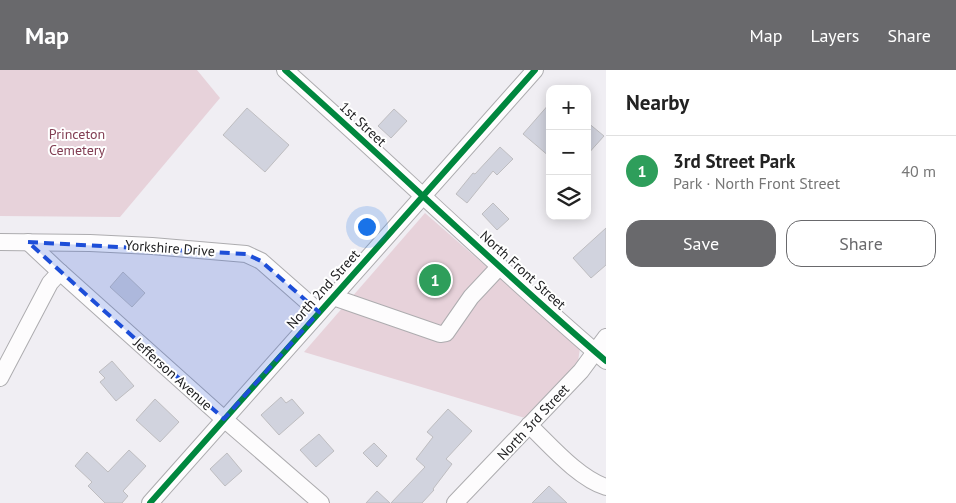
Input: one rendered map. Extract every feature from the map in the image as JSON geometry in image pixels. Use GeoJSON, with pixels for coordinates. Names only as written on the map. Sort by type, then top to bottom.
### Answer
{"type":"FeatureCollection","features":[{"type":"Feature","properties":{"kind":"street","name":"1st Street"},"geometry":{"type":"LineString","coordinates":[[285,70],[423,197]]}},
{"type":"Feature","properties":{"kind":"street","name":"North 2nd Street"},"geometry":{"type":"LineString","coordinates":[[150,503],[535,70]]}},
{"type":"Feature","properties":{"kind":"street","name":"North Front Street"},"geometry":{"type":"LineString","coordinates":[[423,197],[600,356]]}},
{"type":"Feature","properties":{"kind":"street","name":"Yorkshire Drive"},"geometry":{"type":"LineString","coordinates":[[0,242],[152,246],[246,254],[261,261],[320,312]]}},
{"type":"Feature","properties":{"kind":"street","name":"Jefferson Avenue"},"geometry":{"type":"LineString","coordinates":[[28,242],[224,419],[321,503]]}},
{"type":"Feature","properties":{"kind":"street"},"geometry":{"type":"LineString","coordinates":[[333,297],[440,334],[446,333],[471,297],[500,266]]}},
{"type":"Feature","properties":{"kind":"street"},"geometry":{"type":"LineString","coordinates":[[0,378],[50,283],[60,272]]}},
{"type":"Feature","properties":{"kind":"street","name":"North 3rd Street"},"geometry":{"type":"LineString","coordinates":[[455,503],[581,371],[600,356],[606,337]]}},
{"type":"Feature","properties":{"kind":"street"},"geometry":{"type":"LineString","coordinates":[[529,425],[575,469],[600,485],[606,486]]}},
{"type":"Feature","properties":{"kind":"highlighted area"},"geometry":{"type":"Polygon","coordinates":[[[28,242],[246,254],[261,261],[319,312],[224,419],[28,242]]]}},
{"type":"Feature","properties":{"kind":"green space","name":"Princeton Cemetery"},"geometry":{"type":"Polygon","coordinates":[[[0,70],[197,70],[220,98],[120,217],[0,216],[0,70]]]}},
{"type":"Feature","properties":{"kind":"green space"},"geometry":{"type":"Polygon","coordinates":[[[425,213],[580,348],[578,362],[525,418],[304,352],[425,213]]]}},
{"type":"Feature","properties":{"kind":"building"},"geometry":{"type":"Polygon","coordinates":[[[247,108],[289,145],[265,172],[223,135],[247,108]]]}},
{"type":"Feature","properties":{"kind":"building"},"geometry":{"type":"Polygon","coordinates":[[[546,108],[546,154],[523,134],[546,108]]]}},
{"type":"Feature","properties":{"kind":"building"},"geometry":{"type":"Polygon","coordinates":[[[394,109],[407,121],[391,138],[378,126],[394,109]]]}},
{"type":"Feature","properties":{"kind":"building"},"geometry":{"type":"Polygon","coordinates":[[[591,125],[604,136],[591,151],[591,125]]]}},
{"type":"Feature","properties":{"kind":"building"},"geometry":{"type":"Polygon","coordinates":[[[500,147],[513,159],[497,175],[493,171],[467,203],[456,194],[473,173],[475,174],[500,147]]]}},
{"type":"Feature","properties":{"kind":"building"},"geometry":{"type":"Polygon","coordinates":[[[493,203],[509,219],[497,230],[482,214],[493,203]]]}},
{"type":"Feature","properties":{"kind":"building"},"geometry":{"type":"Polygon","coordinates":[[[606,228],[606,265],[591,278],[573,258],[606,228]]]}},
{"type":"Feature","properties":{"kind":"building"},"geometry":{"type":"Polygon","coordinates":[[[123,272],[145,293],[132,307],[110,287],[123,272]]]}},
{"type":"Feature","properties":{"kind":"building"},"geometry":{"type":"Polygon","coordinates":[[[112,361],[134,386],[116,401],[100,382],[105,378],[99,372],[112,361]]]}},
{"type":"Feature","properties":{"kind":"building"},"geometry":{"type":"Polygon","coordinates":[[[281,397],[286,403],[292,399],[304,413],[279,435],[261,415],[281,397]]]}},
{"type":"Feature","properties":{"kind":"building"},"geometry":{"type":"Polygon","coordinates":[[[155,399],[179,422],[160,442],[136,420],[155,399]]]}},
{"type":"Feature","properties":{"kind":"building"},"geometry":{"type":"Polygon","coordinates":[[[448,409],[472,431],[446,459],[452,464],[434,490],[422,503],[391,503],[425,467],[416,459],[433,437],[427,432],[448,409]]]}},
{"type":"Feature","properties":{"kind":"building"},"geometry":{"type":"Polygon","coordinates":[[[319,434],[334,451],[316,467],[300,450],[319,434]]]}},
{"type":"Feature","properties":{"kind":"building"},"geometry":{"type":"Polygon","coordinates":[[[374,443],[387,456],[377,467],[363,453],[374,443]]]}},
{"type":"Feature","properties":{"kind":"building"},"geometry":{"type":"Polygon","coordinates":[[[129,450],[146,466],[123,491],[128,496],[122,503],[105,503],[88,486],[92,482],[75,466],[87,452],[108,472],[129,450]]]}},
{"type":"Feature","properties":{"kind":"building"},"geometry":{"type":"Polygon","coordinates":[[[227,453],[242,471],[225,486],[210,469],[227,453]]]}},
{"type":"Feature","properties":{"kind":"building"},"geometry":{"type":"Polygon","coordinates":[[[549,486],[567,503],[532,503],[549,486]]]}},
{"type":"Feature","properties":{"kind":"building"},"geometry":{"type":"Polygon","coordinates":[[[377,491],[390,503],[366,503],[377,491]]]}},
{"type":"Feature","properties":{"kind":"cycle path"},"geometry":{"type":"LineString","coordinates":[[285,70],[606,361]]}},
{"type":"Feature","properties":{"kind":"cycle path"},"geometry":{"type":"LineString","coordinates":[[150,503],[535,70]]}},
{"type":"Feature","properties":{"kind":"place","name":"3rd Street Park"},"geometry":{"type":"Point","coordinates":[435,280]}}]}
